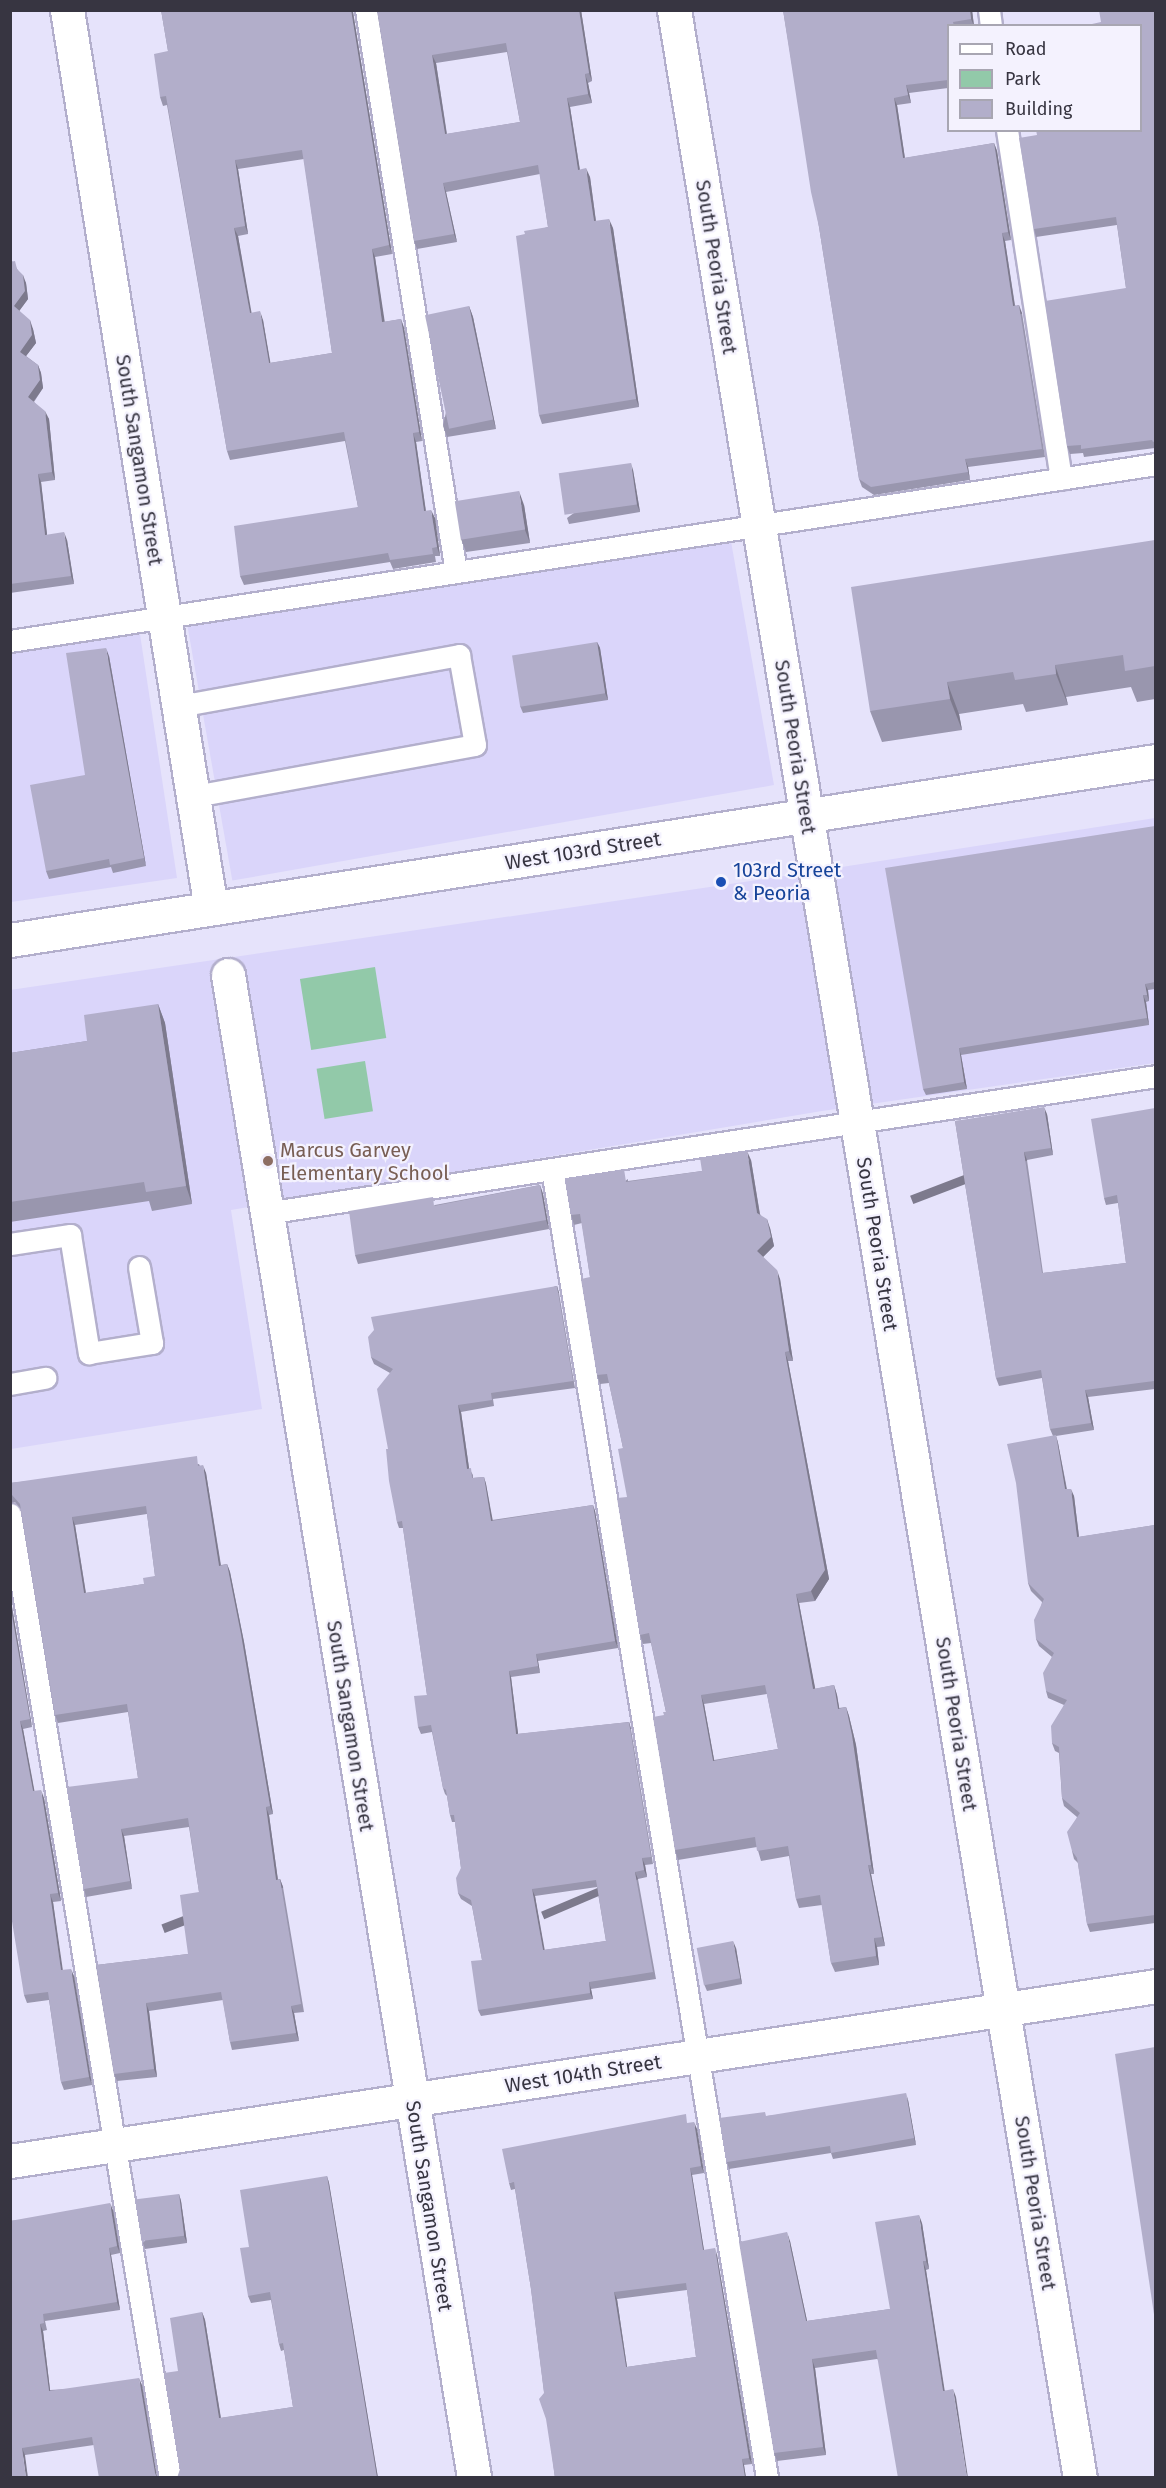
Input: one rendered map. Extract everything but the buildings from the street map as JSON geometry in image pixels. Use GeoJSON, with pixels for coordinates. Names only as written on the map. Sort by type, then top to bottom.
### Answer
{"type":"FeatureCollection","features":[{"type":"Feature","properties":{"kind":"street","name":"South Sangamon Street"},"geometry":{"type":"LineString","coordinates":[[67,10],[211,909]]}},
{"type":"Feature","properties":{"kind":"street","name":"South Peoria Street"},"geometry":{"type":"LineString","coordinates":[[674,10],[1080,2478]]}},
{"type":"Feature","properties":{"kind":"street","name":"West 103rd Street"},"geometry":{"type":"LineString","coordinates":[[10,940],[1155,761]]}},
{"type":"Feature","properties":{"kind":"street","name":"South Sangamon Street"},"geometry":{"type":"LineString","coordinates":[[228,975],[474,2478]]}},
{"type":"Feature","properties":{"kind":"street","name":"West 104th Street"},"geometry":{"type":"LineString","coordinates":[[10,2161],[1155,1986]]}},
{"type":"Feature","properties":{"kind":"lane"},"geometry":{"type":"LineString","coordinates":[[366,10],[456,572]]}},
{"type":"Feature","properties":{"kind":"lane"},"geometry":{"type":"LineString","coordinates":[[1007,132],[1061,479]]}},
{"type":"Feature","properties":{"kind":"lane"},"geometry":{"type":"LineString","coordinates":[[10,641],[1155,465]]}},
{"type":"Feature","properties":{"kind":"lane"},"geometry":{"type":"LineString","coordinates":[[179,706],[459,655],[475,745],[194,796]]}},
{"type":"Feature","properties":{"kind":"lane"},"geometry":{"type":"LineString","coordinates":[[267,1213],[1155,1078]]}},
{"type":"Feature","properties":{"kind":"lane"},"geometry":{"type":"LineString","coordinates":[[552,1169],[767,2478]]}},
{"type":"Feature","properties":{"kind":"lane"},"geometry":{"type":"LineString","coordinates":[[10,1244],[69,1235],[89,1353],[152,1343],[139,1267]]}},
{"type":"Feature","properties":{"kind":"lane"},"geometry":{"type":"LineString","coordinates":[[10,1384],[45,1378]]}},
{"type":"Feature","properties":{"kind":"lane"},"geometry":{"type":"LineString","coordinates":[[10,1514],[117,2145],[170,2478]]}},
{"type":"Feature","properties":{"kind":"shaded area"},"geometry":{"type":"Polygon","coordinates":[[[729,530],[774,785],[232,881],[187,626],[729,530]]]}},
{"type":"Feature","properties":{"kind":"shaded area"},"geometry":{"type":"Polygon","coordinates":[[[138,621],[177,878],[11,902],[11,641],[138,621]]]}},
{"type":"Feature","properties":{"kind":"shaded area","name":"Marcus Garvey Elementary School"},"geometry":{"type":"Polygon","coordinates":[[[1155,818],[1155,1063],[822,1111],[231,1210],[262,1409],[11,1449],[10,990],[784,876],[1155,818]]]}},
{"type":"Feature","properties":{"kind":"green space"},"geometry":{"type":"Polygon","coordinates":[[[375,967],[386,1038],[311,1050],[300,979],[375,967]]]}},
{"type":"Feature","properties":{"kind":"green space"},"geometry":{"type":"Polygon","coordinates":[[[365,1061],[373,1111],[325,1119],[317,1069],[365,1061]]]}},
{"type":"Feature","properties":{"kind":"place","name":"103rd Street & Peoria"},"geometry":{"type":"Point","coordinates":[721,882]}},
{"type":"Feature","properties":{"kind":"place","name":"Marcus Garvey Elementary School"},"geometry":{"type":"Point","coordinates":[268,1161]}}]}
